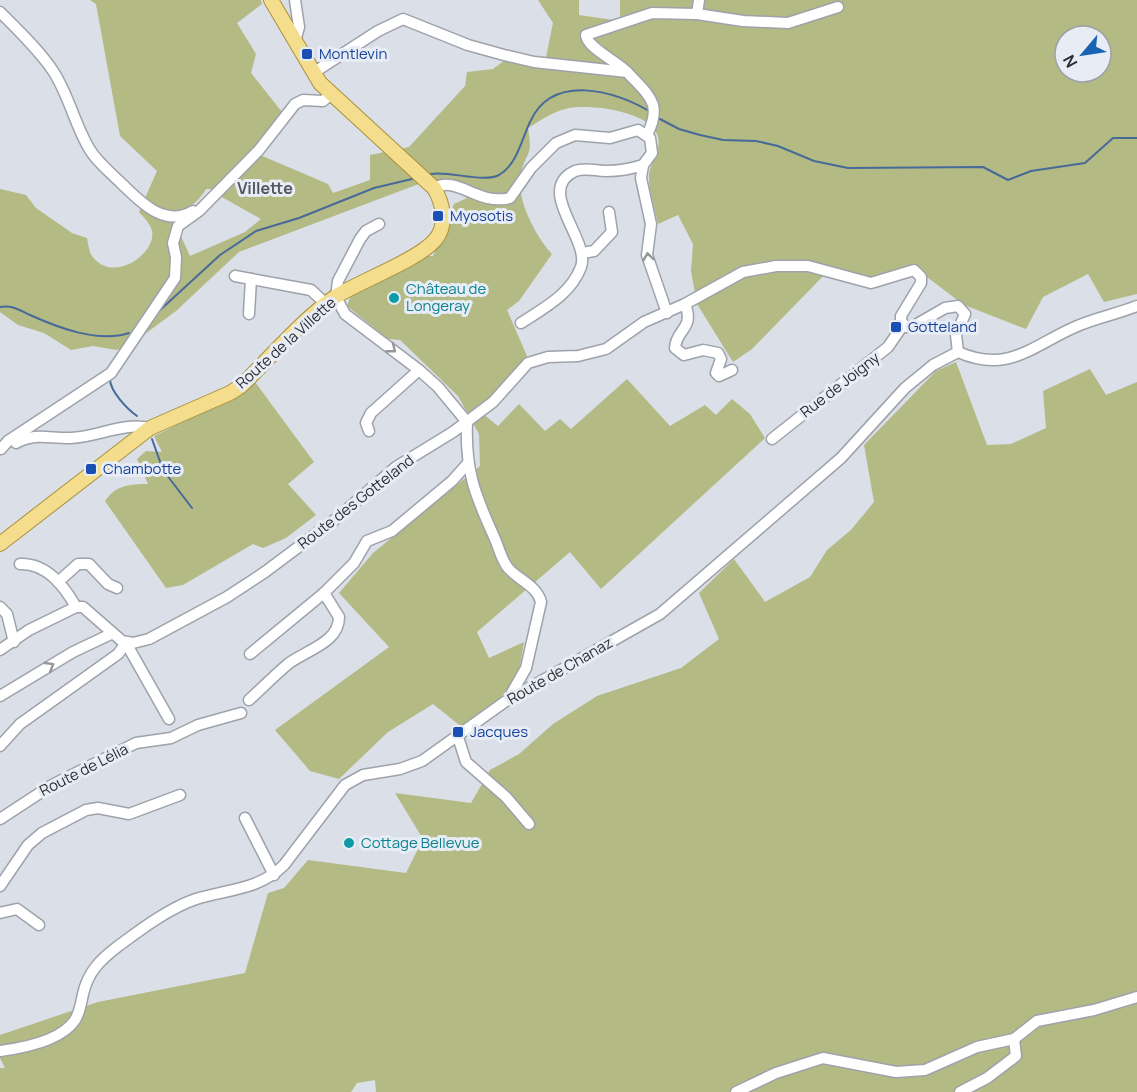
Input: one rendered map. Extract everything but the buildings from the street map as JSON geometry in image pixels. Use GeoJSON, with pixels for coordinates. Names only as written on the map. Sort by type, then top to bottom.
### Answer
{"type":"FeatureCollection","features":[{"type":"Feature","properties":{"kind":"main road","name":"Route de la Villette"},"geometry":{"type":"LineString","coordinates":[[143,426],[230,393],[241,386],[331,300],[434,241],[441,230],[443,217],[439,198],[434,188],[313,73],[271,0]]}},
{"type":"Feature","properties":{"kind":"main road"},"geometry":{"type":"LineString","coordinates":[[0,544],[143,426]]}},
{"type":"Feature","properties":{"kind":"street"},"geometry":{"type":"LineString","coordinates":[[295,0],[299,27],[295,42]]}},
{"type":"Feature","properties":{"kind":"street"},"geometry":{"type":"LineString","coordinates":[[697,14],[699,0]]}},
{"type":"Feature","properties":{"kind":"street"},"geometry":{"type":"LineString","coordinates":[[647,135],[656,113],[653,103],[614,59],[591,47],[586,35],[652,13],[697,14],[743,21],[788,23],[838,7]]}},
{"type":"Feature","properties":{"kind":"street"},"geometry":{"type":"LineString","coordinates":[[0,12],[53,71],[91,151],[106,170],[139,202],[160,214],[169,217],[199,211]]}},
{"type":"Feature","properties":{"kind":"street"},"geometry":{"type":"LineString","coordinates":[[313,73],[378,31],[403,19],[468,45],[504,56],[534,62],[627,72]]}},
{"type":"Feature","properties":{"kind":"street"},"geometry":{"type":"LineString","coordinates":[[1,450],[8,441],[111,373],[175,278],[176,257],[173,243],[178,226],[199,211],[259,150],[295,104],[303,100],[323,101],[332,93]]}},
{"type":"Feature","properties":{"kind":"street"},"geometry":{"type":"LineString","coordinates":[[434,188],[449,184],[489,200],[510,198],[544,153],[565,138],[585,134],[610,138],[639,130],[647,135],[652,145],[652,153],[643,165],[641,178],[651,224],[647,255],[667,312]]}},
{"type":"Feature","properties":{"kind":"street"},"geometry":{"type":"LineString","coordinates":[[521,323],[565,291],[582,265],[582,253],[560,201],[562,184],[567,176],[584,169],[617,171],[643,165]]}},
{"type":"Feature","properties":{"kind":"street"},"geometry":{"type":"LineString","coordinates":[[582,253],[594,252],[612,232],[609,212]]}},
{"type":"Feature","properties":{"kind":"street"},"geometry":{"type":"LineString","coordinates":[[331,300],[360,238],[366,231],[379,224]]}},
{"type":"Feature","properties":{"kind":"street","name":"Route des Gotteland"},"geometry":{"type":"LineString","coordinates":[[126,643],[149,639],[244,587],[337,518],[396,466],[467,422],[493,402],[528,363],[548,357],[578,356],[606,349],[644,322],[685,304],[734,276],[754,269],[808,266],[871,283],[914,270],[921,277],[921,283],[901,316],[903,325]]}},
{"type":"Feature","properties":{"kind":"street"},"geometry":{"type":"LineString","coordinates":[[235,276],[310,290],[331,300],[345,314],[438,387],[467,422],[468,463],[483,513],[508,568],[536,591],[542,602],[526,668],[506,701]]}},
{"type":"Feature","properties":{"kind":"street"},"geometry":{"type":"LineString","coordinates":[[249,314],[251,279]]}},
{"type":"Feature","properties":{"kind":"street"},"geometry":{"type":"LineString","coordinates":[[685,304],[689,315],[688,322],[675,342],[675,348],[684,355],[711,349],[718,352],[721,359],[716,373],[719,376],[732,370]]}},
{"type":"Feature","properties":{"kind":"street"},"geometry":{"type":"LineString","coordinates":[[903,325],[912,327],[945,308],[958,306],[965,314],[956,335],[958,352],[984,360],[1014,358],[1076,327],[1137,306]]}},
{"type":"Feature","properties":{"kind":"street","name":"Rue de Joigny"},"geometry":{"type":"LineString","coordinates":[[772,439],[888,347],[903,325]]}},
{"type":"Feature","properties":{"kind":"street","name":"Route de Chanaz"},"geometry":{"type":"LineString","coordinates":[[0,1051],[35,1043],[68,1028],[78,1013],[86,982],[100,961],[179,906],[195,899],[247,888],[274,875],[345,785],[363,775],[413,766],[458,737],[506,701],[660,614],[841,458],[904,388],[933,365],[958,352]]}},
{"type":"Feature","properties":{"kind":"street"},"geometry":{"type":"LineString","coordinates":[[369,431],[366,423],[371,412],[419,370]]}},
{"type":"Feature","properties":{"kind":"street","name":"Route de la Villette"},"geometry":{"type":"LineString","coordinates":[[1,450],[32,436],[73,438],[143,426]]}},
{"type":"Feature","properties":{"kind":"street"},"geometry":{"type":"LineString","coordinates":[[250,654],[324,592],[354,563],[367,541],[392,531],[452,482],[468,463]]}},
{"type":"Feature","properties":{"kind":"street"},"geometry":{"type":"LineString","coordinates":[[20,564],[39,567],[58,582],[76,607]]}},
{"type":"Feature","properties":{"kind":"street"},"geometry":{"type":"LineString","coordinates":[[58,582],[78,564],[89,564],[108,584],[117,588]]}},
{"type":"Feature","properties":{"kind":"street"},"geometry":{"type":"LineString","coordinates":[[249,700],[290,663],[327,640],[334,633],[339,617],[324,592]]}},
{"type":"Feature","properties":{"kind":"street"},"geometry":{"type":"LineString","coordinates":[[0,607],[7,614],[15,642]]}},
{"type":"Feature","properties":{"kind":"street"},"geometry":{"type":"LineString","coordinates":[[0,650],[45,621],[76,607],[83,607],[111,634],[126,643],[170,719]]}},
{"type":"Feature","properties":{"kind":"street"},"geometry":{"type":"LineString","coordinates":[[0,696],[73,652],[111,634]]}},
{"type":"Feature","properties":{"kind":"street"},"geometry":{"type":"LineString","coordinates":[[0,746],[20,724],[118,654],[126,643]]}},
{"type":"Feature","properties":{"kind":"street","name":"Route de Lélia"},"geometry":{"type":"LineString","coordinates":[[0,819],[52,784],[136,743],[171,738],[198,725],[241,713]]}},
{"type":"Feature","properties":{"kind":"street"},"geometry":{"type":"LineString","coordinates":[[458,737],[464,757],[470,767],[506,797],[530,824]]}},
{"type":"Feature","properties":{"kind":"street"},"geometry":{"type":"LineString","coordinates":[[0,885],[28,845],[42,833],[86,810],[98,808],[129,814],[180,795]]}},
{"type":"Feature","properties":{"kind":"street"},"geometry":{"type":"LineString","coordinates":[[245,818],[274,875]]}},
{"type":"Feature","properties":{"kind":"street"},"geometry":{"type":"LineString","coordinates":[[0,913],[16,909],[39,925]]}},
{"type":"Feature","properties":{"kind":"street"},"geometry":{"type":"LineString","coordinates":[[736,1092],[776,1073],[823,1058],[896,1072],[915,1071],[977,1047],[1014,1039],[1037,1021],[1094,1010],[1137,997]]}},
{"type":"Feature","properties":{"kind":"street"},"geometry":{"type":"LineString","coordinates":[[960,1092],[987,1078],[1016,1056],[1014,1039]]}},
{"type":"Feature","properties":{"kind":"green space"},"geometry":{"type":"Polygon","coordinates":[[[90,0],[261,0],[262,4],[237,23],[256,54],[251,73],[282,112],[260,155],[328,184],[333,193],[370,180],[370,155],[409,147],[465,86],[467,72],[493,69],[505,60],[545,62],[553,23],[538,0],[579,0],[579,15],[620,21],[620,0],[1137,0],[1137,294],[1104,302],[1088,274],[1043,297],[1026,329],[964,305],[911,265],[867,278],[832,267],[752,349],[733,362],[697,304],[691,271],[693,244],[678,215],[658,224],[649,180],[650,169],[659,145],[657,134],[652,126],[643,120],[618,111],[579,107],[558,111],[528,128],[530,149],[521,173],[521,194],[528,216],[552,254],[519,301],[507,310],[527,356],[478,410],[498,426],[519,404],[545,431],[560,419],[571,429],[627,379],[670,426],[705,405],[716,415],[732,399],[750,414],[765,438],[601,589],[570,552],[477,632],[489,658],[524,642],[518,677],[488,712],[463,728],[433,704],[388,732],[339,779],[310,771],[275,730],[389,647],[339,593],[373,553],[480,466],[479,434],[458,396],[400,340],[388,339],[347,306],[351,295],[426,256],[433,256],[454,204],[467,198],[432,179],[239,252],[176,311],[145,334],[117,350],[93,346],[71,350],[44,333],[18,325],[0,312],[0,189],[26,195],[36,208],[72,233],[87,238],[92,256],[101,264],[122,267],[132,263],[148,248],[152,240],[149,223],[139,212],[157,171],[120,136],[96,4],[90,0]],[[206,189],[174,221],[190,256],[245,232],[261,219],[212,189],[206,189]]]}},
{"type":"Feature","properties":{"kind":"green space"},"geometry":{"type":"Polygon","coordinates":[[[956,362],[987,445],[1011,444],[1046,428],[1043,391],[1090,369],[1106,395],[1137,382],[1137,1092],[376,1092],[375,1080],[357,1083],[351,1092],[0,1092],[0,1068],[5,1068],[0,1058],[0,1035],[98,1002],[245,973],[268,893],[284,888],[308,860],[406,873],[423,839],[395,793],[471,803],[490,770],[519,754],[553,724],[597,696],[681,668],[719,639],[699,593],[734,559],[765,602],[810,577],[827,550],[851,530],[874,502],[864,445],[936,371],[956,362]]]}},
{"type":"Feature","properties":{"kind":"green space"},"geometry":{"type":"Polygon","coordinates":[[[255,382],[314,462],[288,484],[316,515],[286,538],[263,548],[253,544],[183,585],[166,588],[105,501],[124,486],[148,484],[137,459],[146,451],[162,452],[154,436],[243,393],[255,382]]]}},
{"type":"Feature","properties":{"kind":"waterway"},"geometry":{"type":"LineString","coordinates":[[431,174],[485,178],[499,175],[511,164],[531,120],[541,106],[554,96],[569,91],[602,92],[635,103],[649,111]]}},
{"type":"Feature","properties":{"kind":"waterway"},"geometry":{"type":"LineString","coordinates":[[658,118],[679,129],[700,135],[723,140],[756,141],[778,146],[814,161],[848,168],[983,167],[1008,180],[1031,171],[1085,163],[1113,138],[1137,138]]}},
{"type":"Feature","properties":{"kind":"waterway"},"geometry":{"type":"LineString","coordinates":[[159,311],[220,255],[256,231],[299,218],[374,188],[412,179]]}},
{"type":"Feature","properties":{"kind":"waterway"},"geometry":{"type":"LineString","coordinates":[[0,307],[16,308],[53,325],[79,333],[105,336],[129,333]]}},
{"type":"Feature","properties":{"kind":"waterway"},"geometry":{"type":"LineString","coordinates":[[110,379],[116,394],[137,416]]}},
{"type":"Feature","properties":{"kind":"waterway"},"geometry":{"type":"LineString","coordinates":[[152,439],[163,470],[192,508]]}},
{"type":"Feature","properties":{"kind":"place","name":"Montlevin"},"geometry":{"type":"Point","coordinates":[307,54]}},
{"type":"Feature","properties":{"kind":"place","name":"Myosotis"},"geometry":{"type":"Point","coordinates":[438,216]}},
{"type":"Feature","properties":{"kind":"place","name":"Château de Longeray"},"geometry":{"type":"Point","coordinates":[394,298]}},
{"type":"Feature","properties":{"kind":"place","name":"Gotteland"},"geometry":{"type":"Point","coordinates":[896,327]}},
{"type":"Feature","properties":{"kind":"place","name":"Chambotte"},"geometry":{"type":"Point","coordinates":[91,469]}},
{"type":"Feature","properties":{"kind":"place","name":"Jacques"},"geometry":{"type":"Point","coordinates":[458,732]}},
{"type":"Feature","properties":{"kind":"place","name":"Cottage Bellevue"},"geometry":{"type":"Point","coordinates":[349,843]}},
{"type":"Feature","properties":{"kind":"district","name":"Villette"},"geometry":{"type":"Point","coordinates":[265,188]}}]}
